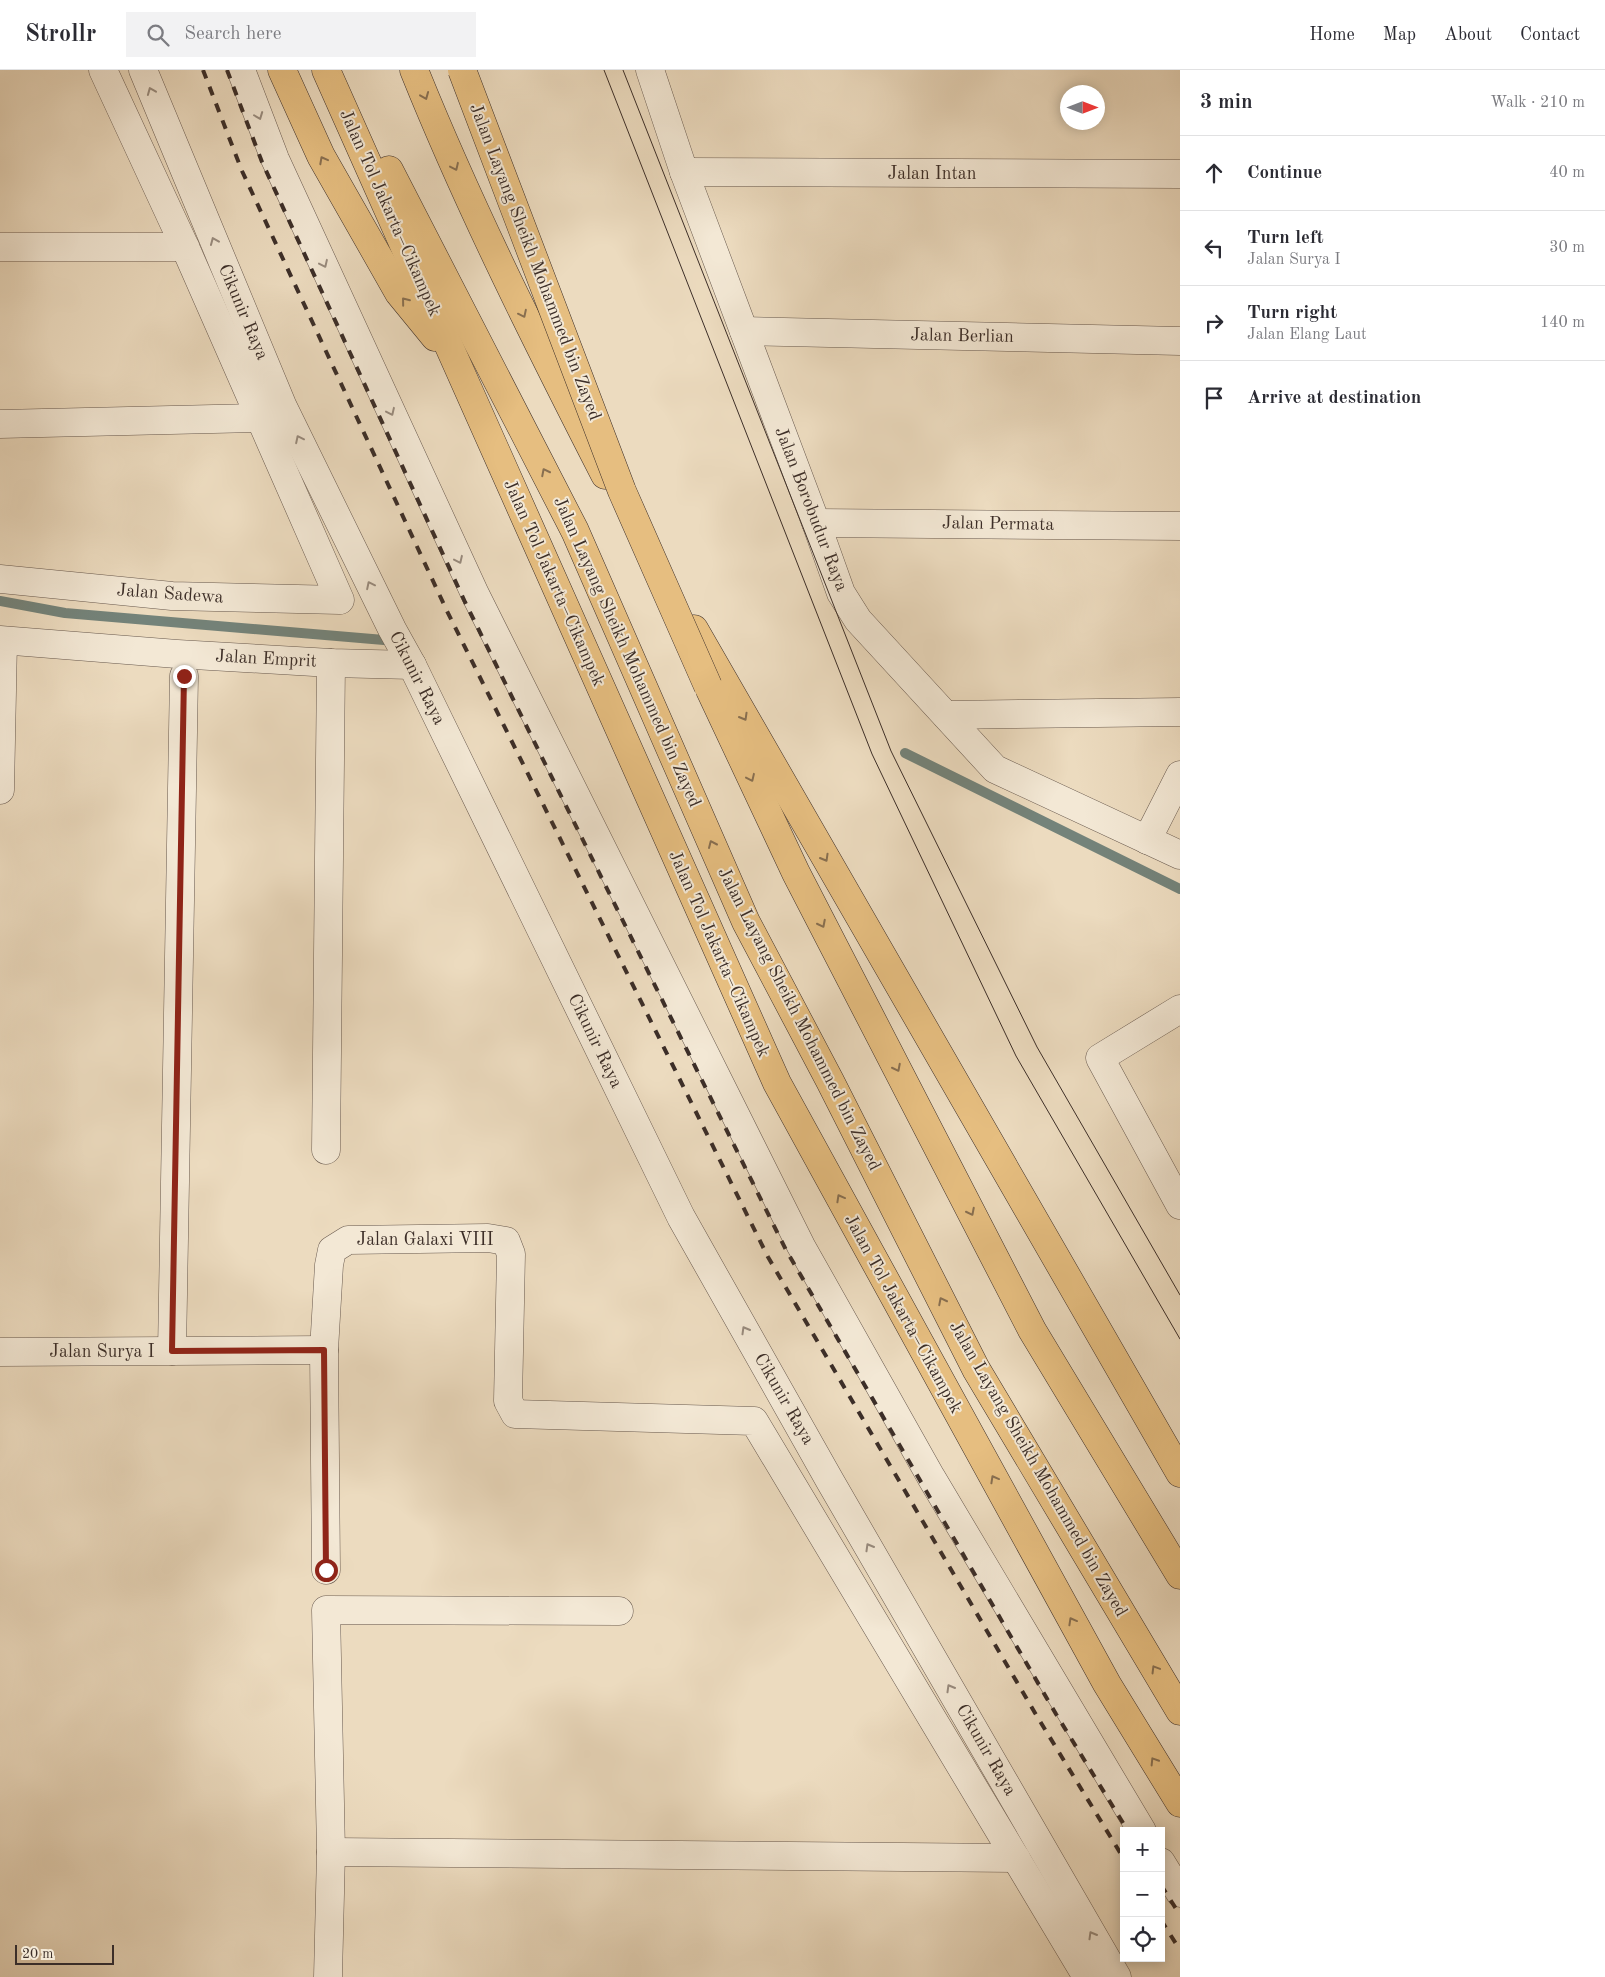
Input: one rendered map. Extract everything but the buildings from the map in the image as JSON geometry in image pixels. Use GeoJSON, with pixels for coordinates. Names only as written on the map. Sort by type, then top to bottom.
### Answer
{"type":"FeatureCollection","features":[{"type":"Feature","properties":{"kind":"highway"},"geometry":{"type":"LineString","coordinates":[[282,70],[321,156],[399,293],[458,366]]}},
{"type":"Feature","properties":{"kind":"highway","name":"Jalan Tol Jakarta–Cikampek"},"geometry":{"type":"LineString","coordinates":[[326,70],[776,1083],[1107,1684],[1180,1803]]}},
{"type":"Feature","properties":{"kind":"highway"},"geometry":{"type":"LineString","coordinates":[[337,70],[376,145]]}},
{"type":"Feature","properties":{"kind":"highway"},"geometry":{"type":"LineString","coordinates":[[346,70],[376,145]]}},
{"type":"Feature","properties":{"kind":"highway"},"geometry":{"type":"LineString","coordinates":[[414,70],[435,122],[522,313],[611,486],[1180,1473]]}},
{"type":"Feature","properties":{"kind":"highway","name":"Jalan Layang Sheikh Mohammed bin Zayed"},"geometry":{"type":"LineString","coordinates":[[462,70],[622,491],[708,686],[796,873],[1032,1330],[1180,1575]]}},
{"type":"Feature","properties":{"kind":"highway","name":"Jalan Layang Sheikh Mohammed bin Zayed"},"geometry":{"type":"LineString","coordinates":[[376,145],[575,531],[746,922],[830,1081],[976,1369],[1180,1711]]}},
{"type":"Feature","properties":{"kind":"street"},"geometry":{"type":"LineString","coordinates":[[0,424],[261,418],[103,70]]}},
{"type":"Feature","properties":{"kind":"street","name":"Cikunir Raya"},"geometry":{"type":"LineString","coordinates":[[143,70],[283,407],[392,629],[412,665],[681,1217],[830,1481],[1117,1977]]}},
{"type":"Feature","properties":{"kind":"street"},"geometry":{"type":"LineString","coordinates":[[241,70],[275,159],[475,594],[800,1246],[932,1477],[1140,1827]]}},
{"type":"Feature","properties":{"kind":"street","name":"Jalan Borobudur Raya"},"geometry":{"type":"LineString","coordinates":[[650,70],[684,172],[841,593],[858,620],[995,770],[1180,855]]}},
{"type":"Feature","properties":{"kind":"street","name":"Jalan Intan"},"geometry":{"type":"LineString","coordinates":[[684,172],[1180,174]]}},
{"type":"Feature","properties":{"kind":"street"},"geometry":{"type":"LineString","coordinates":[[0,247],[185,247]]}},
{"type":"Feature","properties":{"kind":"street","name":"Jalan Berlian"},"geometry":{"type":"LineString","coordinates":[[744,331],[1180,341]]}},
{"type":"Feature","properties":{"kind":"street","name":"Jalan Sadewa"},"geometry":{"type":"LineString","coordinates":[[0,580],[172,596],[340,600],[261,418]]}},
{"type":"Feature","properties":{"kind":"street","name":"Jalan Permata"},"geometry":{"type":"LineString","coordinates":[[816,523],[1180,526]]}},
{"type":"Feature","properties":{"kind":"street"},"geometry":{"type":"LineString","coordinates":[[0,790],[2,640]]}},
{"type":"Feature","properties":{"kind":"street","name":"Jalan Emprit"},"geometry":{"type":"LineString","coordinates":[[2,640],[331,663],[412,665]]}},
{"type":"Feature","properties":{"kind":"street"},"geometry":{"type":"LineString","coordinates":[[326,1150],[331,663]]}},
{"type":"Feature","properties":{"kind":"street"},"geometry":{"type":"LineString","coordinates":[[172,1351],[184,676]]}},
{"type":"Feature","properties":{"kind":"street"},"geometry":{"type":"LineString","coordinates":[[946,716],[1180,712]]}},
{"type":"Feature","properties":{"kind":"street"},"geometry":{"type":"LineString","coordinates":[[1147,840],[1180,775]]}},
{"type":"Feature","properties":{"kind":"street"},"geometry":{"type":"LineString","coordinates":[[1180,1009],[1100,1058],[1180,1205]]}},
{"type":"Feature","properties":{"kind":"street","name":"Jalan Galaxi VIII"},"geometry":{"type":"LineString","coordinates":[[324,1350],[329,1265],[332,1250],[348,1240],[488,1238],[506,1241],[511,1254],[508,1401],[515,1414],[754,1421],[1016,1858]]}},
{"type":"Feature","properties":{"kind":"street"},"geometry":{"type":"LineString","coordinates":[[324,1350],[326,1570]]}},
{"type":"Feature","properties":{"kind":"street","name":"Jalan Surya I"},"geometry":{"type":"LineString","coordinates":[[0,1352],[324,1350]]}},
{"type":"Feature","properties":{"kind":"street"},"geometry":{"type":"LineString","coordinates":[[328,1977],[331,1852],[326,1610],[619,1611]]}},
{"type":"Feature","properties":{"kind":"street"},"geometry":{"type":"LineString","coordinates":[[331,1852],[1016,1858],[1087,1977]]}},
{"type":"Feature","properties":{"kind":"street"},"geometry":{"type":"LineString","coordinates":[[1165,1869],[1180,1893]]}},
{"type":"Feature","properties":{"kind":"waterway"},"geometry":{"type":"LineString","coordinates":[[0,601],[65,613],[384,640]]}},
{"type":"Feature","properties":{"kind":"waterway"},"geometry":{"type":"LineString","coordinates":[[905,753],[1180,889]]}},
{"type":"Feature","properties":{"kind":"tram line"},"geometry":{"type":"LineString","coordinates":[[604,70],[872,754],[1016,1056],[1180,1339]]}},
{"type":"Feature","properties":{"kind":"tram line"},"geometry":{"type":"LineString","coordinates":[[623,70],[891,751],[1037,1047],[1180,1295]]}},
{"type":"Feature","properties":{"kind":"railway"},"geometry":{"type":"LineString","coordinates":[[203,70],[242,171],[447,611],[768,1257],[1035,1713],[1120,1852]]}},
{"type":"Feature","properties":{"kind":"railway"},"geometry":{"type":"LineString","coordinates":[[227,70],[262,162],[465,602],[786,1250],[1056,1714],[1126,1827]]}},
{"type":"Feature","properties":{"kind":"railway"},"geometry":{"type":"LineString","coordinates":[[1165,1891],[1180,1915]]}},
{"type":"Feature","properties":{"kind":"railway"},"geometry":{"type":"LineString","coordinates":[[1165,1926],[1180,1950]]}},
{"type":"Feature","properties":{"kind":"route"},"geometry":{"type":"LineString","coordinates":[[184,676],[172,1351],[324,1350],[326,1570]]}}]}
